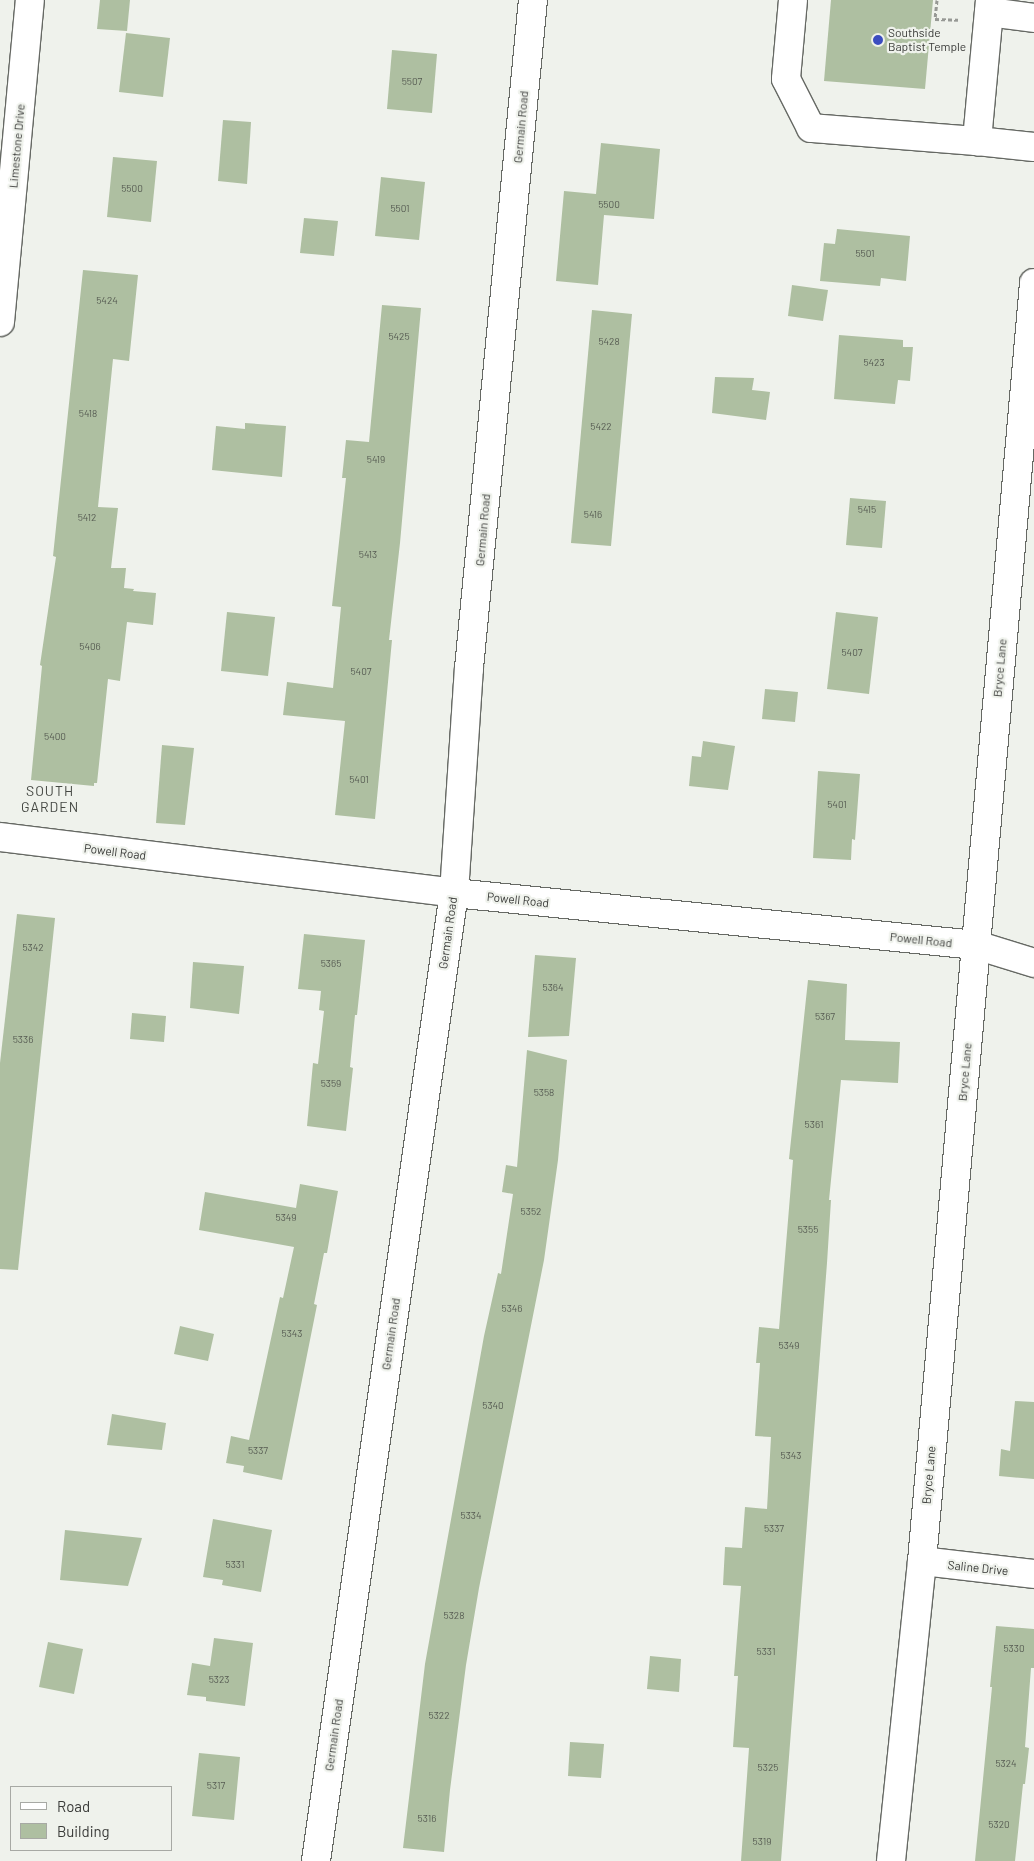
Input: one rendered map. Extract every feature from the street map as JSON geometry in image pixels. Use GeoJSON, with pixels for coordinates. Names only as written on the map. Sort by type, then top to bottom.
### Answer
{"type":"FeatureCollection","features":[{"type":"Feature","properties":{"kind":"street","name":"Limestone Drive"},"geometry":{"type":"LineString","coordinates":[[0,322],[30,0]]}},
{"type":"Feature","properties":{"kind":"street","name":"Germain Road"},"geometry":{"type":"LineString","coordinates":[[316,1861],[454,893],[470,658],[533,0]]}},
{"type":"Feature","properties":{"kind":"street"},"geometry":{"type":"LineString","coordinates":[[793,0],[786,79],[811,128],[1034,147]]}},
{"type":"Feature","properties":{"kind":"street"},"geometry":{"type":"LineString","coordinates":[[976,141],[982,11],[1034,18]]}},
{"type":"Feature","properties":{"kind":"street","name":"Bryce Lane"},"geometry":{"type":"LineString","coordinates":[[892,1861],[922,1561],[1033,299]]}},
{"type":"Feature","properties":{"kind":"street","name":"Powell Road"},"geometry":{"type":"LineString","coordinates":[[0,838],[454,893],[976,945],[1034,963]]}},
{"type":"Feature","properties":{"kind":"street","name":"Saline Drive"},"geometry":{"type":"LineString","coordinates":[[922,1561],[1034,1574]]}},
{"type":"Feature","properties":{"kind":"path"},"geometry":{"type":"LineString","coordinates":[[937,0],[935,19],[982,11]]}},
{"type":"Feature","properties":{"kind":"building"},"geometry":{"type":"Polygon","coordinates":[[[100,0],[130,0],[127,31],[97,29],[100,0]]]}},
{"type":"Feature","properties":{"kind":"building","name":"Southside Baptist Temple"},"geometry":{"type":"Polygon","coordinates":[[[831,0],[933,0],[925,89],[824,81],[831,0]]]}},
{"type":"Feature","properties":{"kind":"building"},"geometry":{"type":"Polygon","coordinates":[[[126,33],[170,38],[163,97],[119,92],[126,33]]]}},
{"type":"Feature","properties":{"kind":"building"},"geometry":{"type":"Polygon","coordinates":[[[392,50],[437,54],[432,113],[387,109],[392,50]]]}},
{"type":"Feature","properties":{"kind":"building"},"geometry":{"type":"Polygon","coordinates":[[[223,120],[251,122],[247,184],[218,181],[223,120]]]}},
{"type":"Feature","properties":{"kind":"building"},"geometry":{"type":"Polygon","coordinates":[[[601,143],[660,149],[654,219],[604,215],[598,285],[556,281],[564,191],[596,194],[601,143]]]}},
{"type":"Feature","properties":{"kind":"building"},"geometry":{"type":"Polygon","coordinates":[[[113,157],[157,161],[151,222],[107,217],[113,157]]]}},
{"type":"Feature","properties":{"kind":"building"},"geometry":{"type":"Polygon","coordinates":[[[381,177],[425,182],[419,240],[375,236],[381,177]]]}},
{"type":"Feature","properties":{"kind":"building"},"geometry":{"type":"Polygon","coordinates":[[[304,218],[338,221],[334,256],[300,253],[304,218]]]}},
{"type":"Feature","properties":{"kind":"building"},"geometry":{"type":"Polygon","coordinates":[[[837,229],[910,236],[906,281],[881,278],[880,286],[820,281],[824,243],[835,244],[837,229]]]}},
{"type":"Feature","properties":{"kind":"building"},"geometry":{"type":"Polygon","coordinates":[[[83,270],[138,275],[129,361],[113,359],[98,507],[118,508],[111,568],[126,568],[124,588],[134,589],[133,591],[156,593],[153,625],[127,622],[120,681],[108,679],[97,783],[94,783],[94,786],[31,780],[42,666],[40,665],[56,557],[53,556],[83,270]]]}},
{"type":"Feature","properties":{"kind":"building"},"geometry":{"type":"Polygon","coordinates":[[[792,285],[828,290],[823,321],[788,316],[792,285]]]}},
{"type":"Feature","properties":{"kind":"building"},"geometry":{"type":"Polygon","coordinates":[[[382,305],[421,308],[400,543],[389,640],[392,640],[375,819],[335,815],[345,721],[283,715],[287,682],[333,688],[341,607],[332,606],[346,478],[342,478],[346,440],[369,442],[382,305]]]}},
{"type":"Feature","properties":{"kind":"building"},"geometry":{"type":"Polygon","coordinates":[[[592,310],[632,314],[611,546],[571,543],[592,310]]]}},
{"type":"Feature","properties":{"kind":"building"},"geometry":{"type":"Polygon","coordinates":[[[839,335],[903,340],[903,347],[913,347],[910,381],[898,380],[895,404],[834,399],[839,335]]]}},
{"type":"Feature","properties":{"kind":"building"},"geometry":{"type":"Polygon","coordinates":[[[715,377],[754,378],[752,390],[770,392],[766,420],[712,413],[715,377]]]}},
{"type":"Feature","properties":{"kind":"building"},"geometry":{"type":"Polygon","coordinates":[[[245,423],[286,426],[282,477],[212,470],[216,426],[245,429],[245,423]]]}},
{"type":"Feature","properties":{"kind":"building"},"geometry":{"type":"Polygon","coordinates":[[[850,498],[886,501],[882,548],[846,545],[850,498]]]}},
{"type":"Feature","properties":{"kind":"building"},"geometry":{"type":"Polygon","coordinates":[[[227,612],[275,617],[268,676],[221,671],[227,612]]]}},
{"type":"Feature","properties":{"kind":"building"},"geometry":{"type":"Polygon","coordinates":[[[836,612],[878,617],[869,694],[827,689],[836,612]]]}},
{"type":"Feature","properties":{"kind":"building"},"geometry":{"type":"Polygon","coordinates":[[[765,689],[798,692],[795,722],[762,719],[765,689]]]}},
{"type":"Feature","properties":{"kind":"building"},"geometry":{"type":"Polygon","coordinates":[[[703,741],[735,746],[728,790],[689,786],[692,756],[701,757],[703,741]]]}},
{"type":"Feature","properties":{"kind":"building"},"geometry":{"type":"Polygon","coordinates":[[[162,745],[194,748],[185,825],[156,823],[162,745]]]}},
{"type":"Feature","properties":{"kind":"building"},"geometry":{"type":"Polygon","coordinates":[[[818,771],[860,774],[855,840],[852,839],[851,860],[813,858],[818,771]]]}},
{"type":"Feature","properties":{"kind":"building"},"geometry":{"type":"Polygon","coordinates":[[[17,914],[55,918],[18,1270],[0,1269],[0,1063],[17,914]]]}},
{"type":"Feature","properties":{"kind":"building"},"geometry":{"type":"Polygon","coordinates":[[[304,934],[365,940],[357,1015],[355,1015],[350,1067],[353,1068],[346,1131],[307,1126],[313,1063],[318,1064],[324,1011],[319,1010],[321,991],[298,989],[304,934]]]}},
{"type":"Feature","properties":{"kind":"building"},"geometry":{"type":"Polygon","coordinates":[[[535,955],[576,958],[569,1036],[528,1037],[535,955]]]}},
{"type":"Feature","properties":{"kind":"building"},"geometry":{"type":"Polygon","coordinates":[[[193,962],[244,966],[239,1014],[190,1008],[193,962]]]}},
{"type":"Feature","properties":{"kind":"building"},"geometry":{"type":"Polygon","coordinates":[[[808,980],[847,984],[845,1040],[900,1042],[898,1083],[841,1080],[829,1200],[831,1200],[827,1263],[781,1861],[741,1861],[749,1748],[733,1747],[738,1676],[734,1676],[741,1586],[723,1585],[725,1547],[742,1548],[745,1507],[767,1509],[771,1437],[755,1436],[760,1363],[756,1363],[759,1327],[779,1329],[793,1160],[789,1159],[808,980]]]}},
{"type":"Feature","properties":{"kind":"building"},"geometry":{"type":"Polygon","coordinates":[[[132,1013],[166,1016],[164,1042],[130,1039],[132,1013]]]}},
{"type":"Feature","properties":{"kind":"building"},"geometry":{"type":"Polygon","coordinates":[[[527,1050],[567,1060],[558,1160],[544,1260],[479,1588],[466,1665],[444,1852],[403,1848],[425,1664],[484,1336],[498,1273],[501,1274],[513,1194],[502,1192],[506,1165],[517,1167],[527,1050]]]}},
{"type":"Feature","properties":{"kind":"building"},"geometry":{"type":"Polygon","coordinates":[[[300,1184],[338,1191],[327,1253],[324,1253],[314,1304],[317,1305],[282,1480],[243,1472],[244,1466],[226,1463],[231,1436],[249,1440],[280,1297],[283,1298],[294,1247],[199,1230],[205,1192],[296,1208],[300,1184]]]}},
{"type":"Feature","properties":{"kind":"building"},"geometry":{"type":"Polygon","coordinates":[[[180,1326],[214,1334],[208,1361],[174,1354],[180,1326]]]}},
{"type":"Feature","properties":{"kind":"building"},"geometry":{"type":"Polygon","coordinates":[[[1015,1401],[1034,1402],[1034,1479],[999,1476],[1001,1449],[1010,1451],[1015,1401]]]}},
{"type":"Feature","properties":{"kind":"building"},"geometry":{"type":"Polygon","coordinates":[[[112,1414],[166,1423],[162,1450],[107,1445],[112,1414]]]}},
{"type":"Feature","properties":{"kind":"building"},"geometry":{"type":"Polygon","coordinates":[[[213,1519],[272,1530],[261,1592],[222,1585],[223,1580],[203,1577],[213,1519]]]}},
{"type":"Feature","properties":{"kind":"building"},"geometry":{"type":"Polygon","coordinates":[[[65,1530],[142,1538],[128,1586],[60,1580],[65,1530]]]}},
{"type":"Feature","properties":{"kind":"building"},"geometry":{"type":"Polygon","coordinates":[[[996,1626],[1034,1629],[1034,1668],[1031,1668],[1025,1747],[1029,1748],[1025,1784],[1023,1784],[1015,1861],[975,1861],[992,1687],[990,1687],[996,1626]]]}},
{"type":"Feature","properties":{"kind":"building"},"geometry":{"type":"Polygon","coordinates":[[[214,1638],[253,1643],[245,1706],[206,1701],[206,1697],[187,1695],[192,1663],[210,1666],[214,1638]]]}},
{"type":"Feature","properties":{"kind":"building"},"geometry":{"type":"Polygon","coordinates":[[[48,1642],[83,1649],[74,1694],[39,1687],[48,1642]]]}},
{"type":"Feature","properties":{"kind":"building"},"geometry":{"type":"Polygon","coordinates":[[[650,1656],[681,1659],[679,1692],[647,1689],[650,1656]]]}},
{"type":"Feature","properties":{"kind":"building"},"geometry":{"type":"Polygon","coordinates":[[[570,1742],[604,1744],[601,1778],[568,1776],[570,1742]]]}},
{"type":"Feature","properties":{"kind":"building"},"geometry":{"type":"Polygon","coordinates":[[[199,1753],[240,1757],[234,1820],[192,1816],[199,1753]]]}},
{"type":"Feature","properties":{"kind":"place","name":"Southside Baptist Temple"},"geometry":{"type":"Point","coordinates":[878,40]}},
{"type":"Feature","properties":{"kind":"district","name":"SOUTH GARDEN"},"geometry":{"type":"Point","coordinates":[50,800]}}]}
